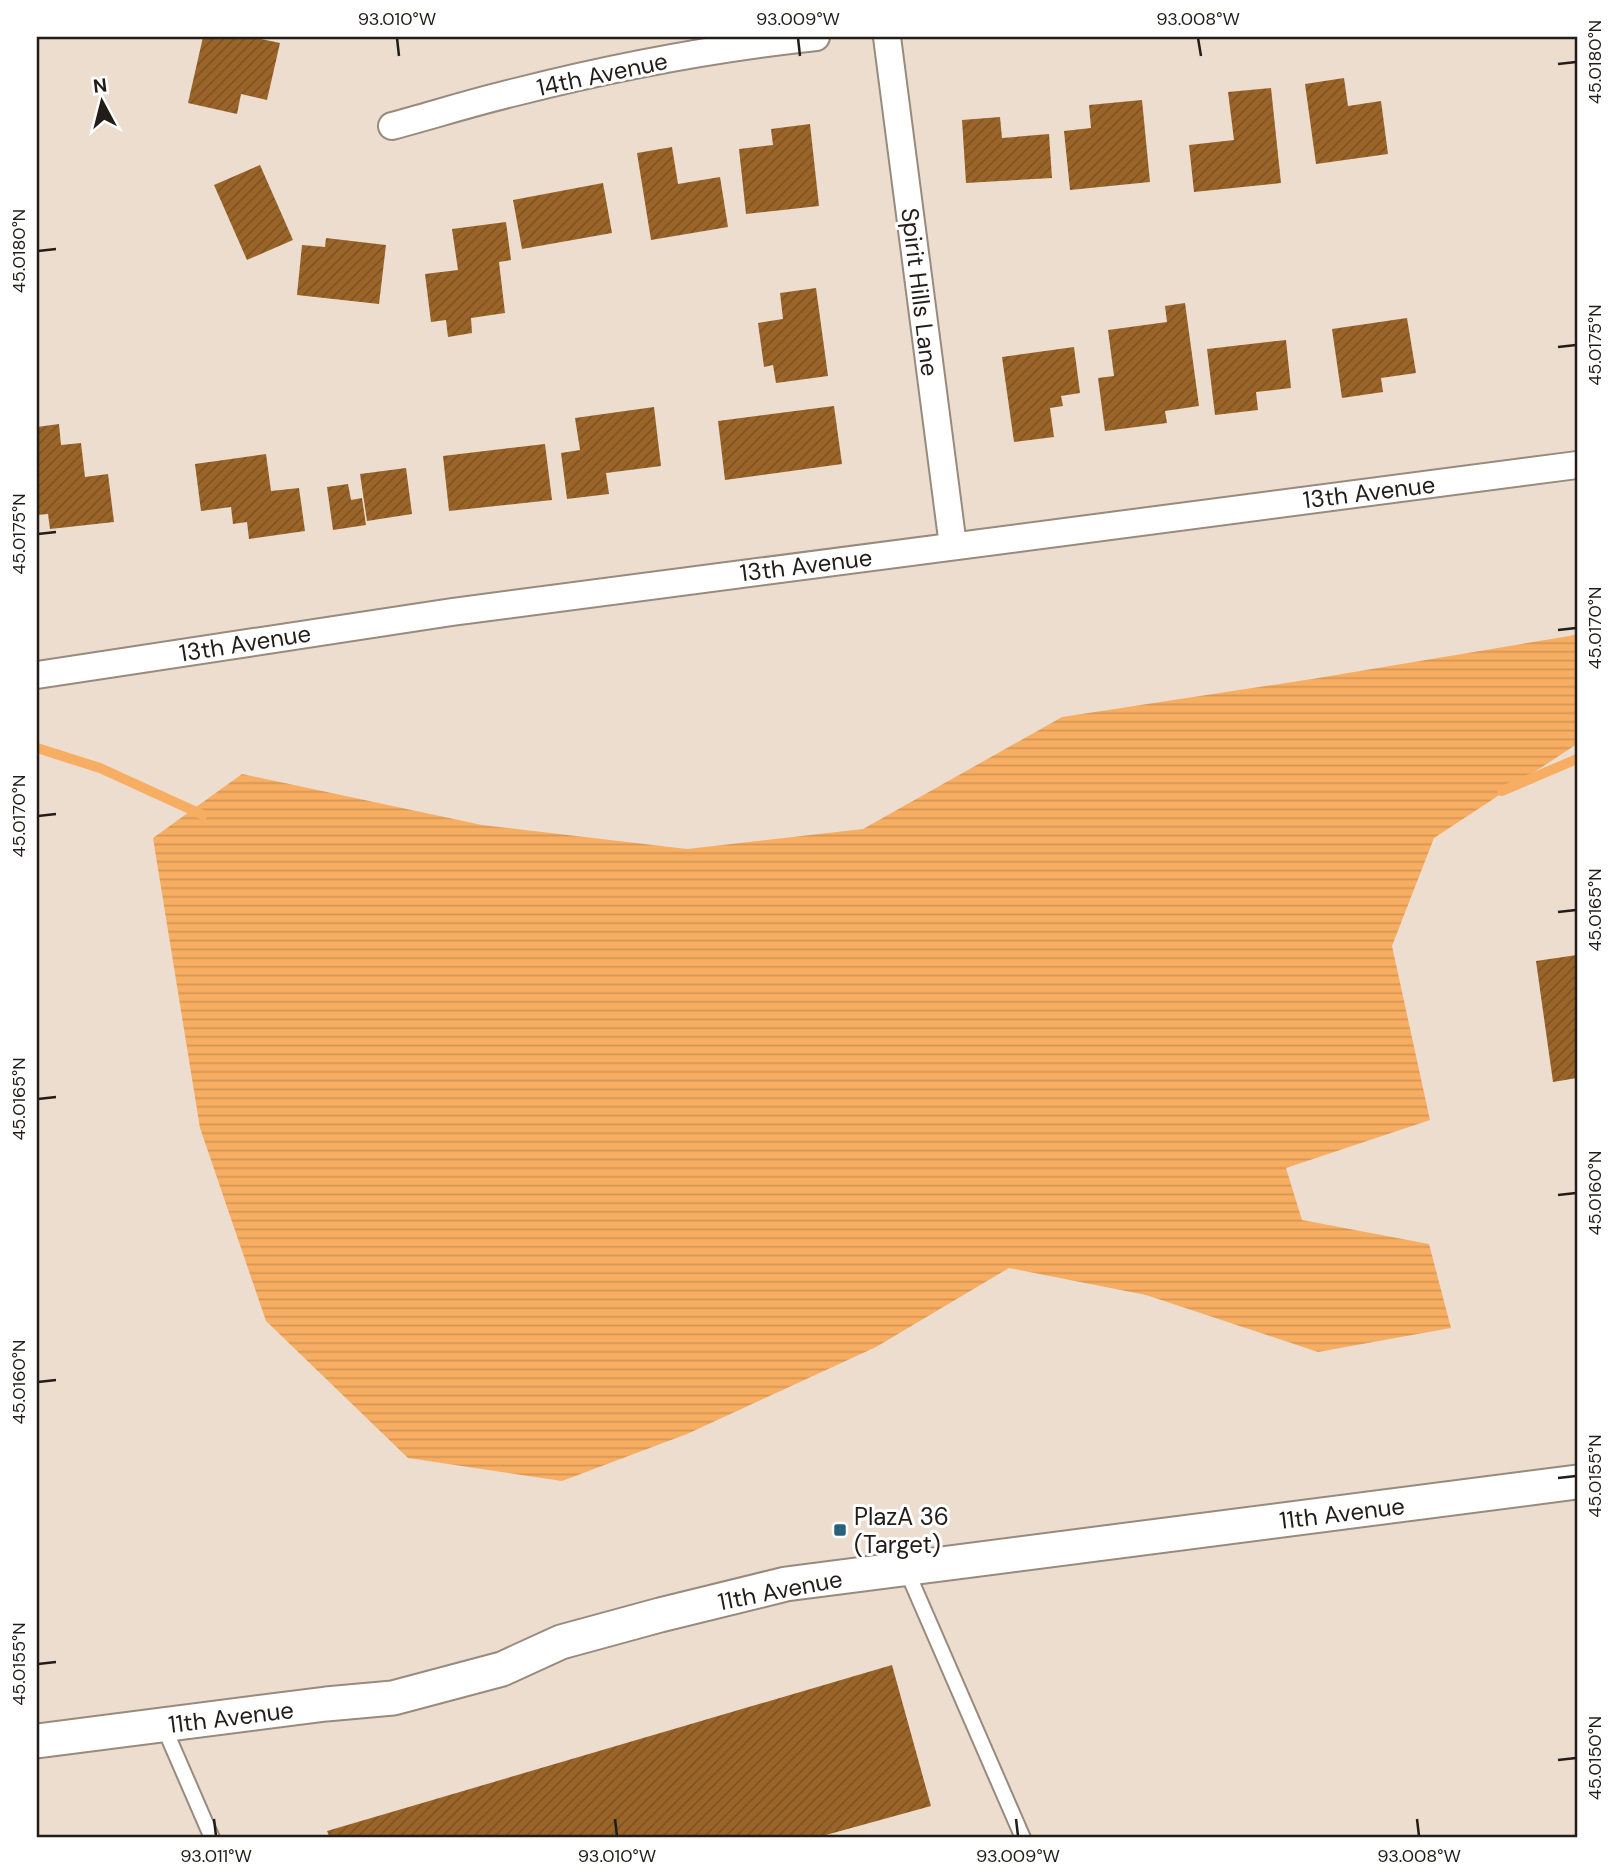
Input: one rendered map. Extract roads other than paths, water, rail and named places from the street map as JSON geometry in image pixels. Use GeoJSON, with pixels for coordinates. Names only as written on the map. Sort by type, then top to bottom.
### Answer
{"type":"FeatureCollection","features":[{"type":"Feature","properties":{"kind":"street","name":"14th Avenue"},"geometry":{"type":"LineString","coordinates":[[392,126],[516,92],[641,64],[768,42],[816,37]]}},
{"type":"Feature","properties":{"kind":"street","name":"Spirit Hills Lane"},"geometry":{"type":"LineString","coordinates":[[887,37],[953,546]]}},
{"type":"Feature","properties":{"kind":"street","name":"13th Avenue"},"geometry":{"type":"LineString","coordinates":[[37,675],[453,612],[1577,465]]}},
{"type":"Feature","properties":{"kind":"street","name":"11th Avenue"},"geometry":{"type":"LineString","coordinates":[[37,1741],[393,1698],[502,1669],[561,1642],[786,1584],[1577,1482]]}},
{"type":"Feature","properties":{"kind":"lane"},"geometry":{"type":"LineString","coordinates":[[906,1569],[1023,1838]]}},
{"type":"Feature","properties":{"kind":"lane"},"geometry":{"type":"LineString","coordinates":[[163,1725],[212,1838]]}},
{"type":"Feature","properties":{"kind":"waterway"},"geometry":{"type":"LineString","coordinates":[[37,748],[100,768],[203,815]]}},
{"type":"Feature","properties":{"kind":"waterway"},"geometry":{"type":"LineString","coordinates":[[1502,791],[1577,759]]}},
{"type":"Feature","properties":{"kind":"place","name":"PlazA 36 (Target)"},"geometry":{"type":"Point","coordinates":[840,1530]}}]}
